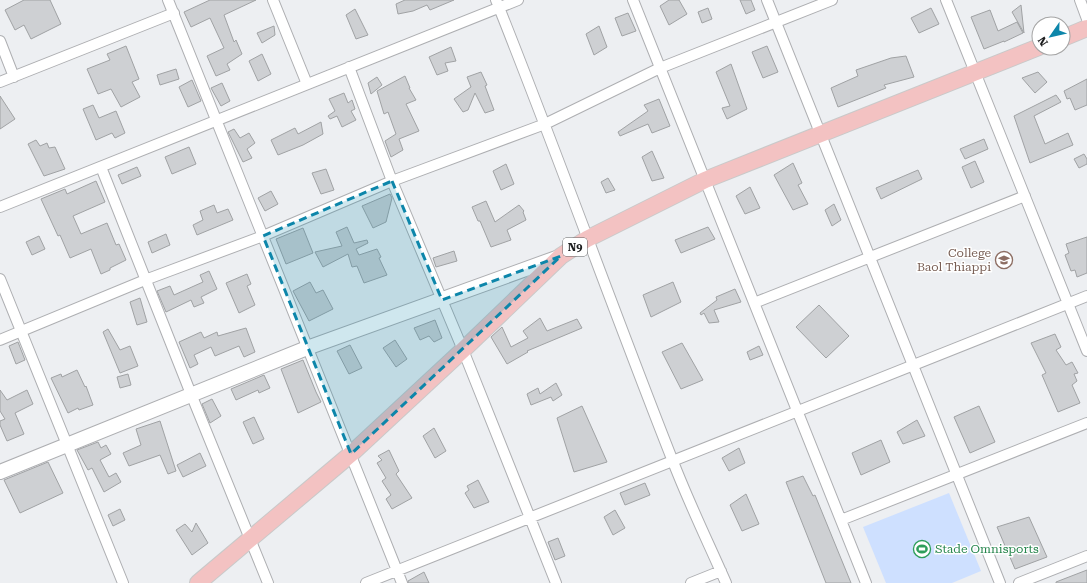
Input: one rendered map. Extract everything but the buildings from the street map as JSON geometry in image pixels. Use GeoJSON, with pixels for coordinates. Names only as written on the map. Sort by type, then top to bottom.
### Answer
{"type":"FeatureCollection","features":[{"type":"Feature","properties":{"kind":"main road"},"geometry":{"type":"LineString","coordinates":[[1071,35],[1087,28]]}},
{"type":"Feature","properties":{"kind":"main road","name":"N9"},"geometry":{"type":"LineString","coordinates":[[198,583],[351,454],[561,256],[587,239],[705,180],[1031,50]]}},
{"type":"Feature","properties":{"kind":"main road"},"geometry":{"type":"LineString","coordinates":[[0,472],[66,444],[308,348],[561,256]]}},
{"type":"Feature","properties":{"kind":"street"},"geometry":{"type":"LineString","coordinates":[[168,0],[402,583]]}},
{"type":"Feature","properties":{"kind":"street"},"geometry":{"type":"LineString","coordinates":[[273,0],[307,84]]}},
{"type":"Feature","properties":{"kind":"street"},"geometry":{"type":"LineString","coordinates":[[0,207],[350,67],[498,4],[518,0]]}},
{"type":"Feature","properties":{"kind":"street"},"geometry":{"type":"LineString","coordinates":[[633,0],[866,583]]}},
{"type":"Feature","properties":{"kind":"street"},"geometry":{"type":"LineString","coordinates":[[767,0],[1000,583]]}},
{"type":"Feature","properties":{"kind":"street"},"geometry":{"type":"LineString","coordinates":[[0,340],[145,280],[263,236],[392,181],[545,124],[660,68],[832,0]]}},
{"type":"Feature","properties":{"kind":"street"},"geometry":{"type":"LineString","coordinates":[[946,0],[1087,351]]}},
{"type":"Feature","properties":{"kind":"street"},"geometry":{"type":"LineString","coordinates":[[1080,0],[1087,18]]}},
{"type":"Feature","properties":{"kind":"street"},"geometry":{"type":"LineString","coordinates":[[498,4],[673,461],[726,583]]}},
{"type":"Feature","properties":{"kind":"street"},"geometry":{"type":"LineString","coordinates":[[0,82],[174,13]]}},
{"type":"Feature","properties":{"kind":"street"},"geometry":{"type":"LineString","coordinates":[[0,41],[14,77]]}},
{"type":"Feature","properties":{"kind":"street"},"geometry":{"type":"LineString","coordinates":[[350,67],[392,181],[463,350],[556,583]]}},
{"type":"Feature","properties":{"kind":"street"},"geometry":{"type":"LineString","coordinates":[[101,167],[145,280],[268,583]]}},
{"type":"Feature","properties":{"kind":"street"},"geometry":{"type":"LineString","coordinates":[[754,303],[1025,196]]}},
{"type":"Feature","properties":{"kind":"street"},"geometry":{"type":"LineString","coordinates":[[0,278],[122,583]]}},
{"type":"Feature","properties":{"kind":"street"},"geometry":{"type":"LineString","coordinates":[[366,583],[1087,296]]}},
{"type":"Feature","properties":{"kind":"street"},"geometry":{"type":"LineString","coordinates":[[841,520],[1087,423]]}},
{"type":"Feature","properties":{"kind":"street"},"geometry":{"type":"LineString","coordinates":[[1019,583],[1087,556]]}},
{"type":"Feature","properties":{"kind":"street"},"geometry":{"type":"LineString","coordinates":[[691,583],[721,571]]}},
{"type":"Feature","properties":{"kind":"highlighted area"},"geometry":{"type":"Polygon","coordinates":[[[392,181],[442,300],[561,256],[351,454],[263,236],[392,181]]]}},
{"type":"Feature","properties":{"kind":"shaded area","name":"Stade Omnisports"},"geometry":{"type":"Polygon","coordinates":[[[949,493],[981,571],[952,583],[886,583],[863,527],[949,493]]]}},
{"type":"Feature","properties":{"kind":"place","name":"College Baol Thiappi"},"geometry":{"type":"Point","coordinates":[1004,260]}},
{"type":"Feature","properties":{"kind":"place","name":"Stade Omnisports"},"geometry":{"type":"Point","coordinates":[922,549]}}]}
